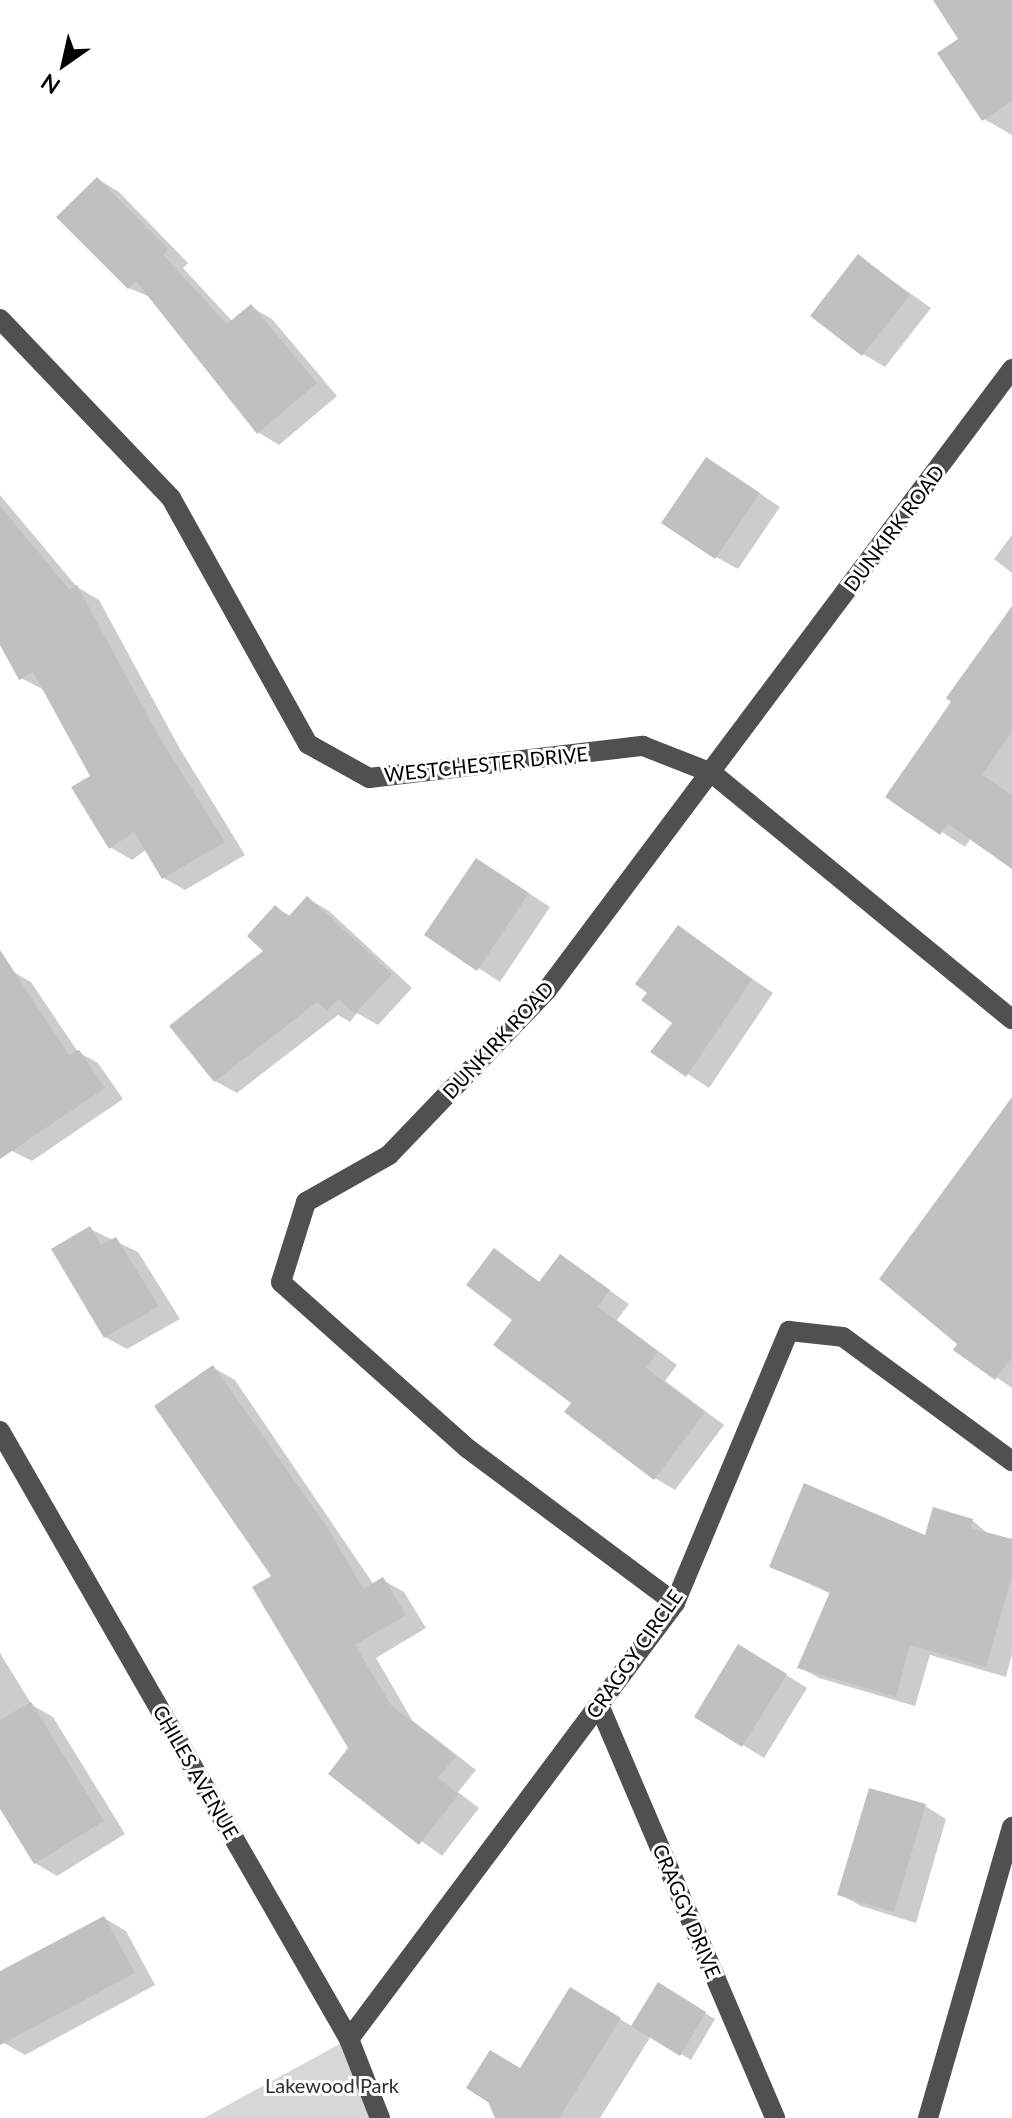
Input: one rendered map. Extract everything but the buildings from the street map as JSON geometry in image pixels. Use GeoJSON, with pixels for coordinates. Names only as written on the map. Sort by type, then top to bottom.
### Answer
{"type":"FeatureCollection","features":[{"type":"Feature","properties":{"kind":"street","name":"WESTCHESTER DRIVE"},"geometry":{"type":"LineString","coordinates":[[0,319],[171,498],[308,744],[369,778],[643,746],[712,773],[1012,1019]]}},
{"type":"Feature","properties":{"kind":"street","name":"DUNKIRK ROAD"},"geometry":{"type":"LineString","coordinates":[[675,1603],[467,1448],[281,1282],[306,1202],[389,1155],[537,1001],[712,773],[1012,369]]}},
{"type":"Feature","properties":{"kind":"street","name":"CRAGGY CIRCLE"},"geometry":{"type":"LineString","coordinates":[[349,2039],[675,1603],[789,1331],[843,1337],[1012,1461]]}},
{"type":"Feature","properties":{"kind":"street","name":"CHILES AVENUE"},"geometry":{"type":"LineString","coordinates":[[0,1431],[349,2039],[380,2118]]}},
{"type":"Feature","properties":{"kind":"street","name":"CRAGGY DRIVE"},"geometry":{"type":"LineString","coordinates":[[599,1705],[775,2118]]}},
{"type":"Feature","properties":{"kind":"street"},"geometry":{"type":"LineString","coordinates":[[928,2118],[1012,1827]]}},
{"type":"Feature","properties":{"kind":"green space","name":"Lakewood Park"},"geometry":{"type":"Polygon","coordinates":[[[349,2039],[380,2118],[204,2118],[349,2039]]]}}]}
